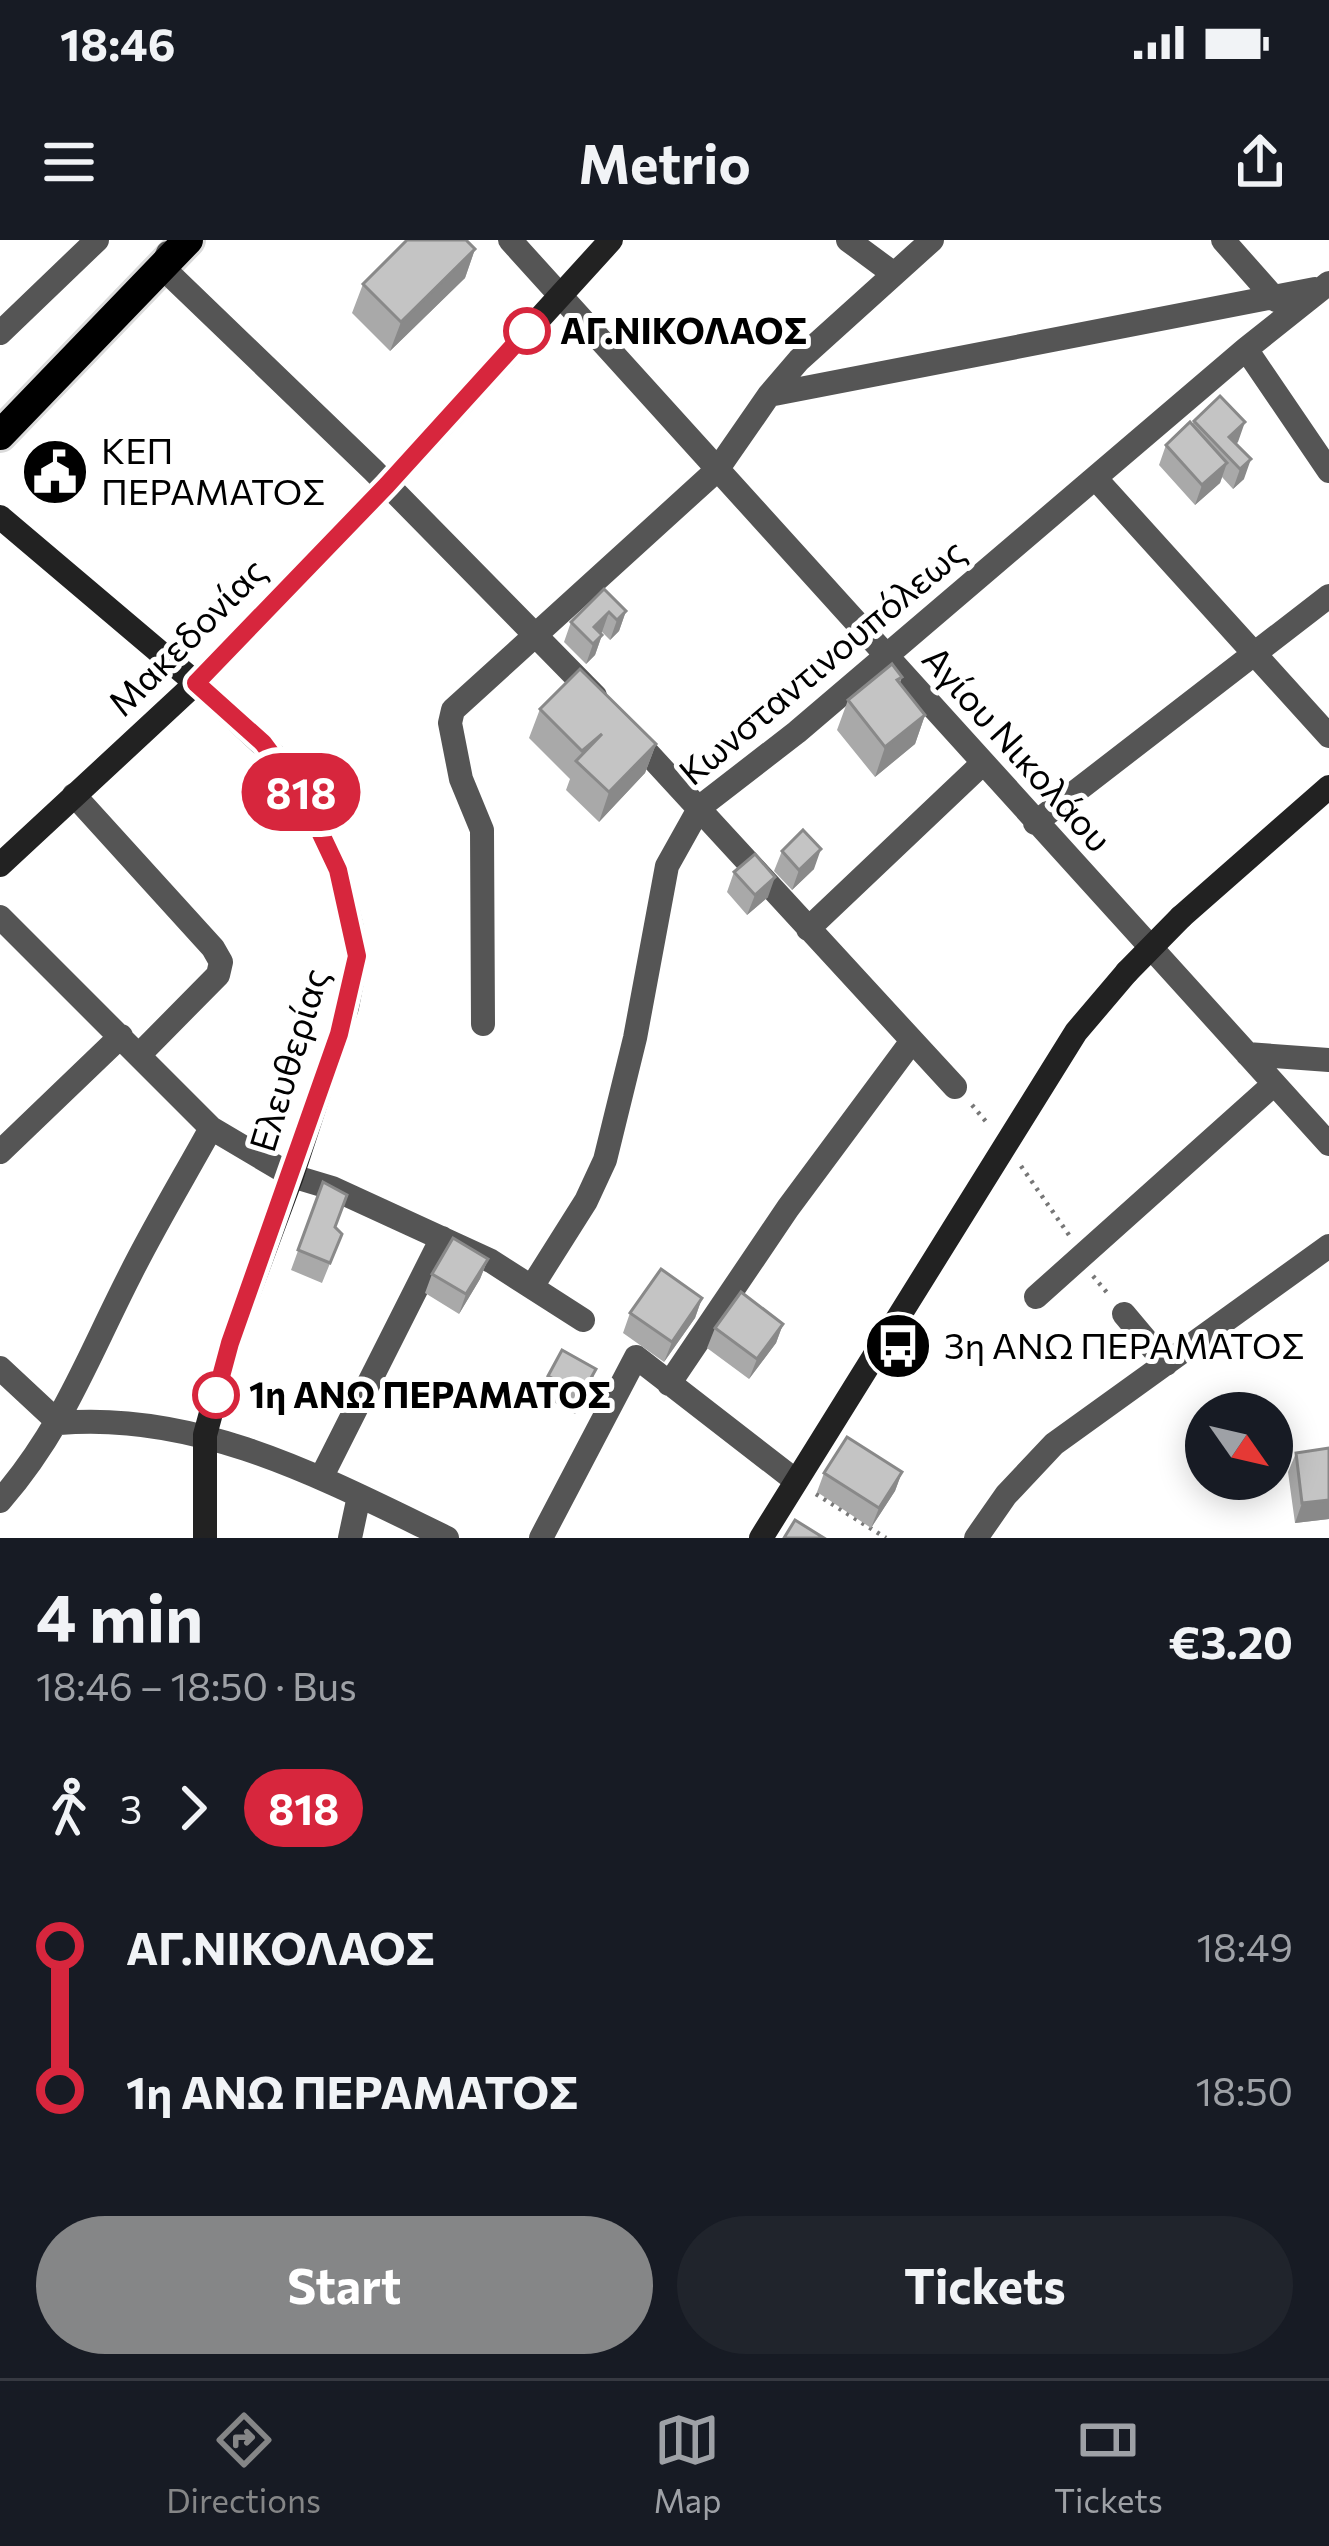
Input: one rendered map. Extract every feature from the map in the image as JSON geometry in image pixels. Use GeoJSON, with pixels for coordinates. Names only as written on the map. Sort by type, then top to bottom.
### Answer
{"type":"FeatureCollection","features":[{"type":"Feature","properties":{"kind":"main road"},"geometry":{"type":"LineString","coordinates":[[0,435],[168,254],[188,240]]}},
{"type":"Feature","properties":{"kind":"street"},"geometry":{"type":"LineString","coordinates":[[0,333],[97,240]]}},
{"type":"Feature","properties":{"kind":"street","name":"Αγίου Νικολάου"},"geometry":{"type":"LineString","coordinates":[[510,240],[1329,1144]]}},
{"type":"Feature","properties":{"kind":"street","name":"Μακεδονίας"},"geometry":{"type":"LineString","coordinates":[[0,866],[196,683],[387,485],[611,240]]}},
{"type":"Feature","properties":{"kind":"street"},"geometry":{"type":"LineString","coordinates":[[848,240],[894,274]]}},
{"type":"Feature","properties":{"kind":"street"},"geometry":{"type":"LineString","coordinates":[[483,1024],[482,830],[461,779],[450,723],[460,701],[716,470],[769,395],[826,332],[932,240]]}},
{"type":"Feature","properties":{"kind":"street"},"geometry":{"type":"LineString","coordinates":[[1223,240],[1276,300]]}},
{"type":"Feature","properties":{"kind":"street"},"geometry":{"type":"LineString","coordinates":[[168,254],[387,485],[538,635],[955,1087]]}},
{"type":"Feature","properties":{"kind":"street"},"geometry":{"type":"LineString","coordinates":[[769,395],[1276,300],[1328,285]]}},
{"type":"Feature","properties":{"kind":"street","name":"Κωνσταντινουπόλεως"},"geometry":{"type":"LineString","coordinates":[[533,1285],[586,1202],[605,1160],[635,1038],[667,866],[700,808],[797,732],[1246,349],[1328,285]]}},
{"type":"Feature","properties":{"kind":"street"},"geometry":{"type":"LineString","coordinates":[[1246,349],[1329,470]]}},
{"type":"Feature","properties":{"kind":"street"},"geometry":{"type":"LineString","coordinates":[[1096,480],[1329,736]]}},
{"type":"Feature","properties":{"kind":"street","name":"Ελευθερίας"},"geometry":{"type":"LineString","coordinates":[[0,517],[263,743],[304,798],[338,870],[351,924],[357,956],[353,982],[292,1176],[230,1343],[206,1435],[205,1538]]}},
{"type":"Feature","properties":{"kind":"street"},"geometry":{"type":"LineString","coordinates":[[1035,823],[1329,596]]}},
{"type":"Feature","properties":{"kind":"street"},"geometry":{"type":"LineString","coordinates":[[808,929],[982,764]]}},
{"type":"Feature","properties":{"kind":"street"},"geometry":{"type":"LineString","coordinates":[[761,1538],[1076,1032],[1181,917],[1329,787]]}},
{"type":"Feature","properties":{"kind":"street"},"geometry":{"type":"LineString","coordinates":[[0,1152],[218,975],[221,962],[74,796]]}},
{"type":"Feature","properties":{"kind":"street"},"geometry":{"type":"LineString","coordinates":[[0,917],[212,1128],[292,1176],[332,1188],[533,1285],[583,1320]]}},
{"type":"Feature","properties":{"kind":"street"},"geometry":{"type":"LineString","coordinates":[[669,1384],[788,1208],[911,1041]]}},
{"type":"Feature","properties":{"kind":"street"},"geometry":{"type":"LineString","coordinates":[[1247,1054],[1329,1060]]}},
{"type":"Feature","properties":{"kind":"street"},"geometry":{"type":"LineString","coordinates":[[1036,1297],[1274,1084]]}},
{"type":"Feature","properties":{"kind":"street"},"geometry":{"type":"LineString","coordinates":[[0,1502],[59,1424],[130,1274],[212,1128]]}},
{"type":"Feature","properties":{"kind":"street"},"geometry":{"type":"LineString","coordinates":[[322,1478],[442,1238]]}},
{"type":"Feature","properties":{"kind":"street"},"geometry":{"type":"LineString","coordinates":[[976,1538],[1006,1495],[1054,1444],[1329,1246]]}},
{"type":"Feature","properties":{"kind":"street"},"geometry":{"type":"LineString","coordinates":[[1124,1314],[1166,1364]]}},
{"type":"Feature","properties":{"kind":"street"},"geometry":{"type":"LineString","coordinates":[[541,1538],[636,1357],[796,1481]]}},
{"type":"Feature","properties":{"kind":"street"},"geometry":{"type":"LineString","coordinates":[[0,1368],[59,1424]]}},
{"type":"Feature","properties":{"kind":"street"},"geometry":{"type":"LineString","coordinates":[[59,1424],[94,1420],[206,1435],[322,1478],[447,1538]]}},
{"type":"Feature","properties":{"kind":"street"},"geometry":{"type":"LineString","coordinates":[[350,1538],[359,1496]]}},
{"type":"Feature","properties":{"kind":"path"},"geometry":{"type":"LineString","coordinates":[[1078,1258],[1124,1314]]}},
{"type":"Feature","properties":{"kind":"path"},"geometry":{"type":"LineString","coordinates":[[796,1481],[886,1538]]}},
{"type":"Feature","properties":{"kind":"building"},"geometry":{"type":"Polygon","coordinates":[[[407,240],[466,240],[475,249],[401,322],[363,284],[407,240]]]}},
{"type":"Feature","properties":{"kind":"building"},"geometry":{"type":"Polygon","coordinates":[[[1220,396],[1245,422],[1229,437],[1251,459],[1240,469],[1194,421],[1220,396]]]}},
{"type":"Feature","properties":{"kind":"building"},"geometry":{"type":"Polygon","coordinates":[[[1190,422],[1227,463],[1202,485],[1166,445],[1190,422]]]}},
{"type":"Feature","properties":{"kind":"building"},"geometry":{"type":"Polygon","coordinates":[[[604,589],[626,611],[617,620],[609,612],[594,627],[602,635],[593,644],[571,622],[604,589]]]}},
{"type":"Feature","properties":{"kind":"building"},"geometry":{"type":"Polygon","coordinates":[[[892,664],[902,677],[897,680],[925,715],[885,747],[848,700],[892,664]]]}},
{"type":"Feature","properties":{"kind":"building"},"geometry":{"type":"Polygon","coordinates":[[[580,669],[656,744],[609,792],[576,761],[602,734],[582,751],[540,709],[580,669]]]}},
{"type":"Feature","properties":{"kind":"building"},"geometry":{"type":"Polygon","coordinates":[[[803,830],[821,849],[799,870],[782,851],[803,830]]]}},
{"type":"Feature","properties":{"kind":"building"},"geometry":{"type":"Polygon","coordinates":[[[755,854],[775,877],[755,895],[734,872],[755,854]]]}},
{"type":"Feature","properties":{"kind":"building"},"geometry":{"type":"Polygon","coordinates":[[[323,1182],[347,1195],[335,1227],[342,1234],[330,1263],[298,1250],[323,1182]]]}},
{"type":"Feature","properties":{"kind":"building"},"geometry":{"type":"Polygon","coordinates":[[[453,1238],[488,1259],[466,1294],[432,1274],[453,1238]]]}},
{"type":"Feature","properties":{"kind":"building"},"geometry":{"type":"Polygon","coordinates":[[[661,1269],[702,1298],[672,1342],[630,1313],[661,1269]]]}},
{"type":"Feature","properties":{"kind":"building"},"geometry":{"type":"Polygon","coordinates":[[[741,1292],[783,1324],[757,1359],[715,1328],[741,1292]]]}},
{"type":"Feature","properties":{"kind":"building"},"geometry":{"type":"Polygon","coordinates":[[[562,1350],[596,1369],[582,1394],[548,1376],[562,1350]]]}},
{"type":"Feature","properties":{"kind":"building"},"geometry":{"type":"Polygon","coordinates":[[[847,1437],[902,1472],[879,1508],[824,1473],[847,1437]]]}},
{"type":"Feature","properties":{"kind":"building"},"geometry":{"type":"Polygon","coordinates":[[[1329,1448],[1329,1500],[1302,1503],[1296,1453],[1329,1448]]]}},
{"type":"Feature","properties":{"kind":"building"},"geometry":{"type":"Polygon","coordinates":[[[795,1520],[824,1538],[784,1538],[795,1520]]]}},
{"type":"Feature","properties":{"kind":"bus line","name":"818"},"geometry":{"type":"LineString","coordinates":[[216,1395],[339,1034],[357,956],[338,870],[304,798],[279,760],[196,683],[527,331]]}},
{"type":"Feature","properties":{"kind":"place","name":"ΑΓ.ΝΙΚΟΛΑΟΣ"},"geometry":{"type":"Point","coordinates":[527,331]}},
{"type":"Feature","properties":{"kind":"place","name":"ΚΕΠ ΠΕΡΑΜΑΤΟΣ"},"geometry":{"type":"Point","coordinates":[55,472]}},
{"type":"Feature","properties":{"kind":"place","name":"3η ΑΝΩ ΠΕΡΑΜΑΤΟΣ"},"geometry":{"type":"Point","coordinates":[898,1346]}},
{"type":"Feature","properties":{"kind":"place","name":"1η ΑΝΩ ΠΕΡΑΜΑΤΟΣ"},"geometry":{"type":"Point","coordinates":[216,1395]}}]}
